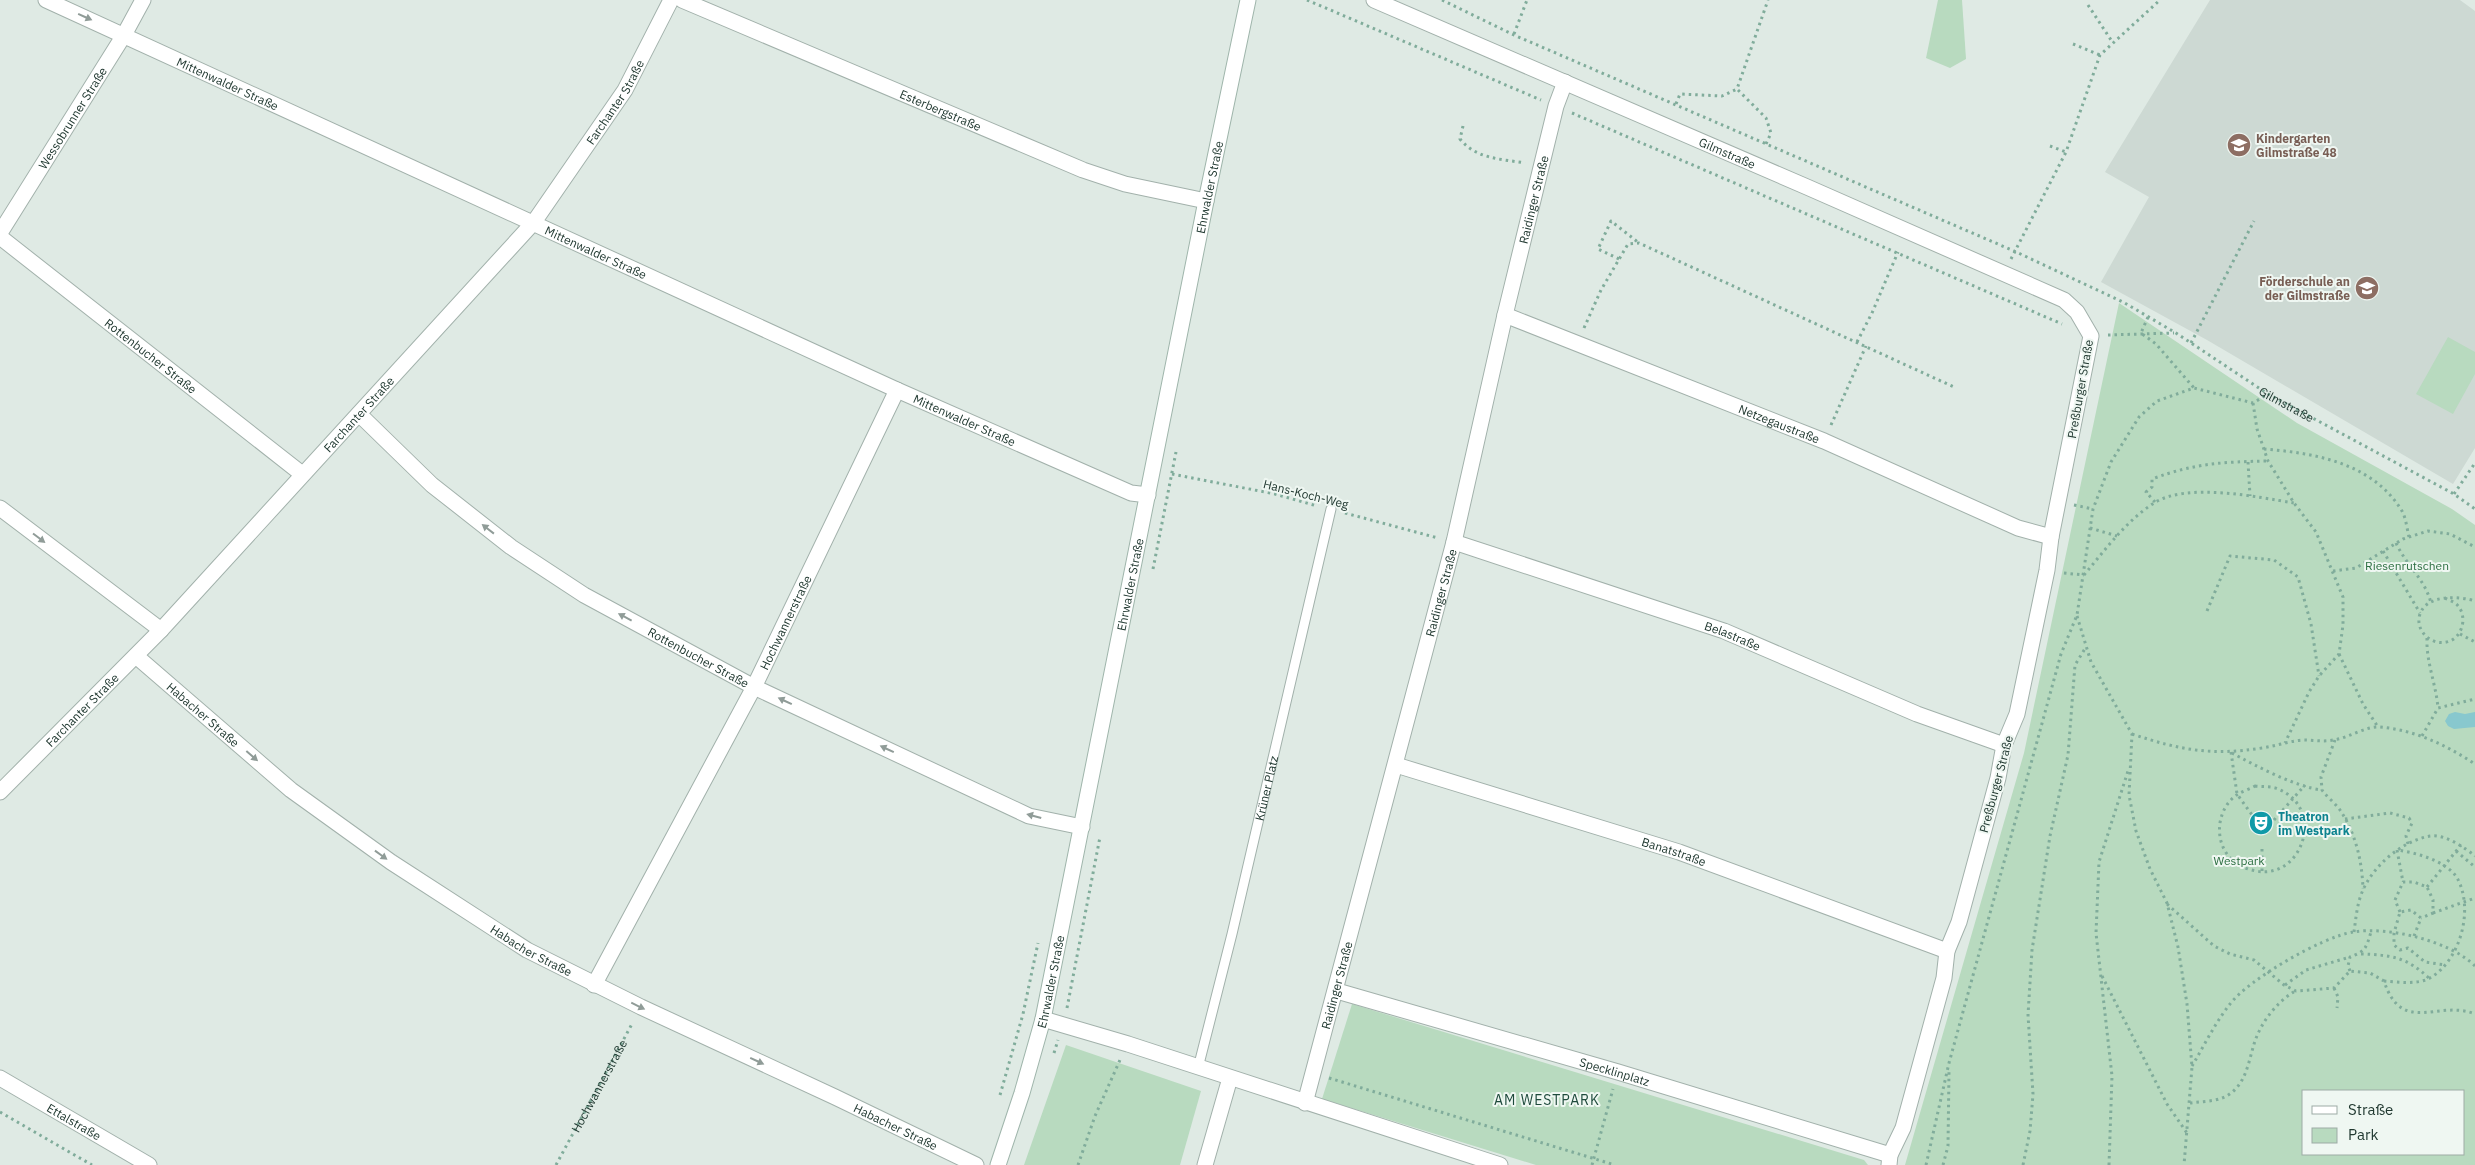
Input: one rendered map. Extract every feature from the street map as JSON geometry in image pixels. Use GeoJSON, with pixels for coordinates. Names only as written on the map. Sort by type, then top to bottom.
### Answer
{"type":"FeatureCollection","features":[{"type":"Feature","properties":{"kind":"street","name":"Mittenwalder Straße"},"geometry":{"type":"LineString","coordinates":[[46,0],[897,390],[1131,493],[1148,495]]}},
{"type":"Feature","properties":{"kind":"street","name":"Wessobrunner Straße"},"geometry":{"type":"LineString","coordinates":[[0,235],[5,216],[124,35],[143,0]]}},
{"type":"Feature","properties":{"kind":"street","name":"Farchanter Straße"},"geometry":{"type":"LineString","coordinates":[[0,792],[161,630],[534,222],[625,90],[671,0]]}},
{"type":"Feature","properties":{"kind":"street","name":"Esterbergstraße"},"geometry":{"type":"LineString","coordinates":[[682,0],[1083,170],[1125,184],[1206,200]]}},
{"type":"Feature","properties":{"kind":"street","name":"Ehrwalder Straße"},"geometry":{"type":"LineString","coordinates":[[998,1165],[1022,1093],[1043,1019],[1206,200],[1248,0]]}},
{"type":"Feature","properties":{"kind":"street","name":"Gilmstraße"},"geometry":{"type":"LineString","coordinates":[[1374,0],[2004,272],[2064,300],[2077,312]]}},
{"type":"Feature","properties":{"kind":"street","name":"Raidinger Straße"},"geometry":{"type":"LineString","coordinates":[[1305,1103],[1454,542],[1505,315],[1556,106],[1565,82]]}},
{"type":"Feature","properties":{"kind":"street","name":"Rottenbucher Straße"},"geometry":{"type":"LineString","coordinates":[[0,235],[302,474]]}},
{"type":"Feature","properties":{"kind":"street","name":"Preßburger Straße"},"geometry":{"type":"LineString","coordinates":[[1890,1160],[1903,1128],[1944,978],[1947,951],[1958,922],[1998,778],[2004,745],[2017,714],[2047,570],[2051,537],[2091,336],[2077,312]]}},
{"type":"Feature","properties":{"kind":"street","name":"Netzegaustraße"},"geometry":{"type":"LineString","coordinates":[[1505,315],[1578,342],[1824,441],[2018,528],[2051,537]]}},
{"type":"Feature","properties":{"kind":"street","name":"Hochwannerstraße"},"geometry":{"type":"LineString","coordinates":[[594,984],[754,687],[897,390]]}},
{"type":"Feature","properties":{"kind":"street","name":"Rottenbucher Straße"},"geometry":{"type":"LineString","coordinates":[[359,414],[432,485],[511,547],[584,595],[754,687],[1029,816],[1082,827]]}},
{"type":"Feature","properties":{"kind":"street"},"geometry":{"type":"LineString","coordinates":[[0,508],[161,630]]}},
{"type":"Feature","properties":{"kind":"street","name":"Belastraße"},"geometry":{"type":"LineString","coordinates":[[1454,542],[1724,632],[1917,714],[2004,745]]}},
{"type":"Feature","properties":{"kind":"street","name":"Habacher Straße"},"geometry":{"type":"LineString","coordinates":[[136,656],[291,790],[391,862],[527,950],[641,1007],[976,1165]]}},
{"type":"Feature","properties":{"kind":"street","name":"Banatstraße"},"geometry":{"type":"LineString","coordinates":[[1396,765],[1679,852],[1947,951]]}},
{"type":"Feature","properties":{"kind":"street","name":"Specklinplatz"},"geometry":{"type":"LineString","coordinates":[[1336,991],[1618,1072],[1890,1160]]}},
{"type":"Feature","properties":{"kind":"street"},"geometry":{"type":"LineString","coordinates":[[1043,1019],[1128,1044],[1500,1165]]}},
{"type":"Feature","properties":{"kind":"street","name":"Ettalstraße"},"geometry":{"type":"LineString","coordinates":[[0,1078],[149,1165]]}},
{"type":"Feature","properties":{"kind":"street"},"geometry":{"type":"LineString","coordinates":[[1205,1165],[1230,1078]]}},
{"type":"Feature","properties":{"kind":"lane","name":"Krüner Platz"},"geometry":{"type":"LineString","coordinates":[[1198,1068],[1232,934],[1331,509]]}},
{"type":"Feature","properties":{"kind":"path"},"geometry":{"type":"LineString","coordinates":[[1307,0],[2091,336],[2176,333]]}},
{"type":"Feature","properties":{"kind":"path","name":"Gilmstraße"},"geometry":{"type":"LineString","coordinates":[[1442,0],[1514,35],[2014,252],[2148,316],[2268,394],[2454,494],[2475,509]]}},
{"type":"Feature","properties":{"kind":"path"},"geometry":{"type":"LineString","coordinates":[[1514,35],[1527,0]]}},
{"type":"Feature","properties":{"kind":"path"},"geometry":{"type":"LineString","coordinates":[[1676,104],[1680,94],[1722,96],[1737,89],[1768,0]]}},
{"type":"Feature","properties":{"kind":"path"},"geometry":{"type":"LineString","coordinates":[[2018,243],[2066,152],[2100,55],[2160,0]]}},
{"type":"Feature","properties":{"kind":"path"},"geometry":{"type":"LineString","coordinates":[[2088,5],[2113,43]]}},
{"type":"Feature","properties":{"kind":"path"},"geometry":{"type":"LineString","coordinates":[[2073,44],[2100,55]]}},
{"type":"Feature","properties":{"kind":"path"},"geometry":{"type":"LineString","coordinates":[[1737,89],[1766,118],[1771,133],[1766,144]]}},
{"type":"Feature","properties":{"kind":"path"},"geometry":{"type":"LineString","coordinates":[[1463,126],[1460,139],[1468,148],[1483,156],[1542,166]]}},
{"type":"Feature","properties":{"kind":"path"},"geometry":{"type":"LineString","coordinates":[[2050,146],[2066,152]]}},
{"type":"Feature","properties":{"kind":"path"},"geometry":{"type":"LineString","coordinates":[[1619,259],[1598,249],[1611,221],[1639,242],[1954,386]]}},
{"type":"Feature","properties":{"kind":"path"},"geometry":{"type":"LineString","coordinates":[[2191,343],[2254,221]]}},
{"type":"Feature","properties":{"kind":"path"},"geometry":{"type":"LineString","coordinates":[[1578,342],[1601,290],[1628,244],[1639,242]]}},
{"type":"Feature","properties":{"kind":"path"},"geometry":{"type":"LineString","coordinates":[[1857,342],[1898,252]]}},
{"type":"Feature","properties":{"kind":"path"},"geometry":{"type":"LineString","coordinates":[[2141,333],[2148,316]]}},
{"type":"Feature","properties":{"kind":"path"},"geometry":{"type":"LineString","coordinates":[[2141,333],[2156,344],[2194,388]]}},
{"type":"Feature","properties":{"kind":"path"},"geometry":{"type":"LineString","coordinates":[[1824,441],[1866,346]]}},
{"type":"Feature","properties":{"kind":"path"},"geometry":{"type":"LineString","coordinates":[[1926,1165],[1949,1063],[2061,654],[2077,615],[2093,509],[2111,462],[2139,418],[2157,401],[2194,388],[2253,403],[2268,394]]}},
{"type":"Feature","properties":{"kind":"path"},"geometry":{"type":"LineString","coordinates":[[2253,403],[2257,429],[2268,461],[2294,503],[2316,532],[2334,572],[2343,597],[2340,654],[2363,704],[2378,727]]}},
{"type":"Feature","properties":{"kind":"path"},"geometry":{"type":"LineString","coordinates":[[2264,449],[2319,455],[2354,467],[2384,490],[2403,512],[2409,537]]}},
{"type":"Feature","properties":{"kind":"path"},"geometry":{"type":"LineString","coordinates":[[2155,502],[2146,492],[2152,487],[2152,479],[2183,468],[2221,462],[2268,461]]}},
{"type":"Feature","properties":{"kind":"path"},"geometry":{"type":"LineString","coordinates":[[2248,462],[2250,496]]}},
{"type":"Feature","properties":{"kind":"path"},"geometry":{"type":"LineString","coordinates":[[2454,494],[2475,463]]}},
{"type":"Feature","properties":{"kind":"path","name":"Hans-Koch-Weg"},"geometry":{"type":"LineString","coordinates":[[1152,469],[1274,494],[1454,542]]}},
{"type":"Feature","properties":{"kind":"path"},"geometry":{"type":"LineString","coordinates":[[2084,575],[2117,536],[2155,502],[2187,493],[2232,493],[2294,503]]}},
{"type":"Feature","properties":{"kind":"path"},"geometry":{"type":"LineString","coordinates":[[2090,528],[2117,536]]}},
{"type":"Feature","properties":{"kind":"path"},"geometry":{"type":"LineString","coordinates":[[2334,572],[2356,568],[2396,543],[2428,531],[2450,534],[2475,547]]}},
{"type":"Feature","properties":{"kind":"path"},"geometry":{"type":"LineString","coordinates":[[2396,543],[2400,553],[2428,592],[2431,603]]}},
{"type":"Feature","properties":{"kind":"path"},"geometry":{"type":"LineString","coordinates":[[2382,551],[2420,613],[2421,631],[2427,638],[2437,642],[2449,642],[2460,634],[2464,621],[2461,610],[2456,603],[2445,598]]}},
{"type":"Feature","properties":{"kind":"path"},"geometry":{"type":"LineString","coordinates":[[2207,612],[2230,556],[2274,560],[2298,577],[2311,624],[2319,676]]}},
{"type":"Feature","properties":{"kind":"path"},"geometry":{"type":"LineString","coordinates":[[2420,613],[2431,603],[2445,598],[2466,598],[2475,601]]}},
{"type":"Feature","properties":{"kind":"path"},"geometry":{"type":"LineString","coordinates":[[2077,615],[2086,647],[2109,696],[2132,734],[2129,795],[2136,830],[2150,869],[2167,903],[2178,947],[2187,1004],[2192,1067],[2184,1165]]}},
{"type":"Feature","properties":{"kind":"path"},"geometry":{"type":"LineString","coordinates":[[2460,634],[2475,642]]}},
{"type":"Feature","properties":{"kind":"path"},"geometry":{"type":"LineString","coordinates":[[2422,736],[2438,708],[2436,685],[2427,650],[2427,638]]}},
{"type":"Feature","properties":{"kind":"path"},"geometry":{"type":"LineString","coordinates":[[2023,1165],[2030,1131],[2033,1094],[2028,1015],[2032,950],[2050,836],[2068,755],[2075,666],[2086,647]]}},
{"type":"Feature","properties":{"kind":"path"},"geometry":{"type":"LineString","coordinates":[[2285,743],[2319,676],[2340,654]]}},
{"type":"Feature","properties":{"kind":"path"},"geometry":{"type":"LineString","coordinates":[[2438,708],[2475,699]]}},
{"type":"Feature","properties":{"kind":"path"},"geometry":{"type":"LineString","coordinates":[[2132,734],[2173,748],[2210,753],[2231,752],[2304,740],[2319,742],[2335,740],[2378,727],[2422,736],[2440,743],[2475,764]]}},
{"type":"Feature","properties":{"kind":"path"},"geometry":{"type":"LineString","coordinates":[[2322,790],[2321,777],[2335,740]]}},
{"type":"Feature","properties":{"kind":"path"},"geometry":{"type":"LineString","coordinates":[[2231,752],[2305,785],[2322,790],[2340,810],[2354,837],[2362,864],[2364,890]]}},
{"type":"Feature","properties":{"kind":"path"},"geometry":{"type":"LineString","coordinates":[[2231,752],[2237,794],[2255,819]]}},
{"type":"Feature","properties":{"kind":"path"},"geometry":{"type":"LineString","coordinates":[[2109,1165],[2112,1076],[2096,932],[2099,862],[2129,768]]}},
{"type":"Feature","properties":{"kind":"path"},"geometry":{"type":"LineString","coordinates":[[2274,820],[2305,785]]}},
{"type":"Feature","properties":{"kind":"path"},"geometry":{"type":"LineString","coordinates":[[2255,786],[2276,788],[2295,798],[2304,815],[2305,831],[2301,846],[2291,861],[2278,870],[2262,873],[2246,870],[2231,859],[2221,845],[2218,827],[2225,808],[2237,794],[2255,786]]}},
{"type":"Feature","properties":{"kind":"path"},"geometry":{"type":"LineString","coordinates":[[2345,819],[2390,813],[2409,818],[2412,823],[2406,836],[2408,844]]}},
{"type":"Feature","properties":{"kind":"path"},"geometry":{"type":"LineString","coordinates":[[2354,932],[2356,912],[2364,890],[2380,866],[2398,850],[2408,844],[2431,836],[2461,845],[2475,856]]}},
{"type":"Feature","properties":{"kind":"path"},"geometry":{"type":"LineString","coordinates":[[2427,887],[2461,845]]}},
{"type":"Feature","properties":{"kind":"path"},"geometry":{"type":"LineString","coordinates":[[2262,849],[2262,873]]}},
{"type":"Feature","properties":{"kind":"path"},"geometry":{"type":"LineString","coordinates":[[2350,971],[2370,973],[2384,982],[2408,982],[2429,978],[2445,965],[2455,952],[2466,922],[2466,902],[2456,877],[2444,865],[2413,852],[2398,850]]}},
{"type":"Feature","properties":{"kind":"path"},"geometry":{"type":"LineString","coordinates":[[2398,850],[2403,882],[2395,900],[2400,912],[2394,933],[2394,945],[2400,950],[2408,948],[2425,962],[2445,965]]}},
{"type":"Feature","properties":{"kind":"path"},"geometry":{"type":"LineString","coordinates":[[2456,851],[2475,867]]}},
{"type":"Feature","properties":{"kind":"path"},"geometry":{"type":"LineString","coordinates":[[2403,882],[2414,882],[2427,887],[2434,900],[2433,914]]}},
{"type":"Feature","properties":{"kind":"path"},"geometry":{"type":"LineString","coordinates":[[2421,918],[2475,898]]}},
{"type":"Feature","properties":{"kind":"path"},"geometry":{"type":"LineString","coordinates":[[2167,903],[2214,946],[2230,954],[2254,960],[2267,970],[2275,980],[2296,991]]}},
{"type":"Feature","properties":{"kind":"path"},"geometry":{"type":"LineString","coordinates":[[2400,912],[2411,910],[2421,918]]}},
{"type":"Feature","properties":{"kind":"path"},"geometry":{"type":"LineString","coordinates":[[2414,936],[2421,918]]}},
{"type":"Feature","properties":{"kind":"path"},"geometry":{"type":"LineString","coordinates":[[2192,1067],[2230,1003],[2267,970],[2335,937],[2354,932],[2394,933],[2414,936],[2455,952],[2475,966]]}},
{"type":"Feature","properties":{"kind":"path"},"geometry":{"type":"LineString","coordinates":[[2361,954],[2367,945],[2371,932]]}},
{"type":"Feature","properties":{"kind":"path"},"geometry":{"type":"LineString","coordinates":[[2284,985],[2306,970],[2361,954],[2393,957],[2414,964],[2429,978]]}},
{"type":"Feature","properties":{"kind":"path"},"geometry":{"type":"LineString","coordinates":[[2350,957],[2348,966],[2350,971]]}},
{"type":"Feature","properties":{"kind":"path"},"geometry":{"type":"LineString","coordinates":[[2190,1103],[2219,1100],[2230,1094],[2240,1084],[2255,1039],[2267,1016],[2286,997],[2296,991],[2334,988],[2350,971]]}},
{"type":"Feature","properties":{"kind":"path"},"geometry":{"type":"LineString","coordinates":[[2100,974],[2167,1104],[2188,1134]]}},
{"type":"Feature","properties":{"kind":"path"},"geometry":{"type":"LineString","coordinates":[[2384,982],[2387,990],[2398,1005],[2413,1014],[2462,1008],[2475,1014]]}},
{"type":"Feature","properties":{"kind":"path"},"geometry":{"type":"LineString","coordinates":[[2334,988],[2338,997],[2337,1008]]}},
{"type":"Feature","properties":{"kind":"path","name":"Hochwannerstraße"},"geometry":{"type":"LineString","coordinates":[[556,1165],[641,1007]]}},
{"type":"Feature","properties":{"kind":"path"},"geometry":{"type":"LineString","coordinates":[[1078,1165],[1095,1116],[1128,1044]]}},
{"type":"Feature","properties":{"kind":"path"},"geometry":{"type":"LineString","coordinates":[[1943,1165],[1948,1146],[1949,1063]]}},
{"type":"Feature","properties":{"kind":"path"},"geometry":{"type":"LineString","coordinates":[[1592,1165],[1618,1072]]}},
{"type":"Feature","properties":{"kind":"path"},"geometry":{"type":"LineString","coordinates":[[1314,1074],[1615,1165]]}},
{"type":"Feature","properties":{"kind":"path"},"geometry":{"type":"LineString","coordinates":[[0,1112],[92,1165]]}},
{"type":"Feature","properties":{"kind":"shaded area"},"geometry":{"type":"Polygon","coordinates":[[[2210,0],[2460,0],[2475,11],[2475,448],[2453,484],[2207,340],[2101,282],[2149,197],[2105,172],[2210,0]]]}},
{"type":"Feature","properties":{"kind":"green space"},"geometry":{"type":"Polygon","coordinates":[[[1938,0],[1962,0],[1966,59],[1950,68],[1926,58],[1938,0]]]}},
{"type":"Feature","properties":{"kind":"green space","name":"Westpark"},"geometry":{"type":"Polygon","coordinates":[[[2119,303],[2297,423],[2452,509],[2475,525],[2475,1165],[1905,1165],[2024,753],[2119,303]]]}},
{"type":"Feature","properties":{"kind":"green space"},"geometry":{"type":"Polygon","coordinates":[[[2448,337],[2475,352],[2475,374],[2453,414],[2416,394],[2448,337]]]}},
{"type":"Feature","properties":{"kind":"green space"},"geometry":{"type":"Polygon","coordinates":[[[1352,1004],[1864,1160],[1868,1165],[1536,1165],[1322,1099],[1352,1004]]]}},
{"type":"Feature","properties":{"kind":"green space"},"geometry":{"type":"Polygon","coordinates":[[[1066,1045],[1201,1091],[1180,1165],[1024,1165],[1066,1045]]]}},
{"type":"Feature","properties":{"kind":"water"},"geometry":{"type":"Polygon","coordinates":[[[2455,712],[2465,714],[2475,712],[2475,727],[2454,729],[2448,726],[2445,721],[2449,714],[2455,712]]]}},
{"type":"Feature","properties":{"kind":"place","name":"Kindergarten Gilmstraße 48"},"geometry":{"type":"Point","coordinates":[2239,145]}},
{"type":"Feature","properties":{"kind":"place","name":"Förderschule an der Gilmstraße"},"geometry":{"type":"Point","coordinates":[2367,288]}},
{"type":"Feature","properties":{"kind":"place","name":"Theatron im Westpark"},"geometry":{"type":"Point","coordinates":[2261,823]}},
{"type":"Feature","properties":{"kind":"district","name":"AM WESTPARK"},"geometry":{"type":"Point","coordinates":[1547,1100]}},
{"type":"Feature","properties":{"kind":"park label","name":"Riesenrutschen"},"geometry":{"type":"Point","coordinates":[2407,565]}}]}
